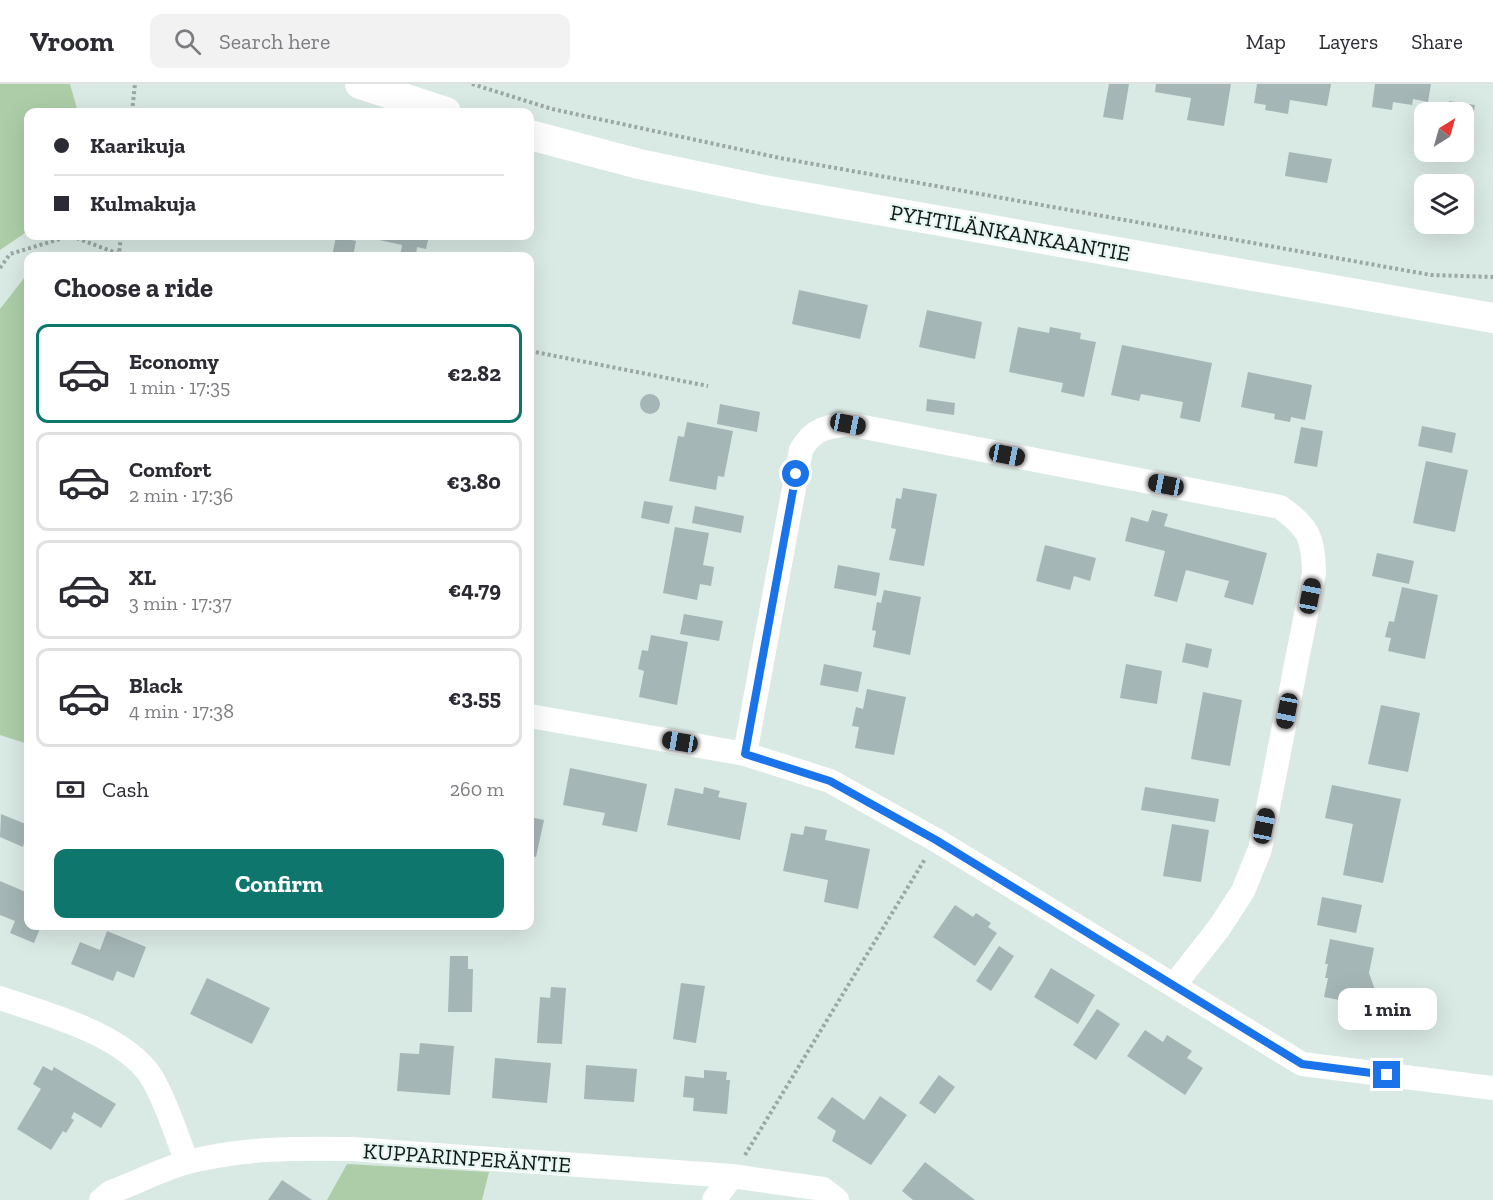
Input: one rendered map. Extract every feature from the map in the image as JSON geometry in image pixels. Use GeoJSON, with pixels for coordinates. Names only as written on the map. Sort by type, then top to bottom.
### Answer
{"type":"FeatureCollection","features":[{"type":"Feature","properties":{"kind":"street"},"geometry":{"type":"LineString","coordinates":[[360,84],[435,108]]}},
{"type":"Feature","properties":{"kind":"street","name":"PYHTILÄNKANKAANTIE"},"geometry":{"type":"LineString","coordinates":[[534,136],[639,164],[764,190],[1493,318]]}},
{"type":"Feature","properties":{"kind":"street"},"geometry":{"type":"LineString","coordinates":[[745,754],[801,450],[809,436],[823,428],[848,424],[1280,507],[1299,521],[1314,544],[1314,573],[1260,849],[1242,891],[1219,928],[1175,984]]}},
{"type":"Feature","properties":{"kind":"street"},"geometry":{"type":"LineString","coordinates":[[534,717],[745,754],[830,781],[936,840],[1175,984],[1302,1064],[1493,1088]]}},
{"type":"Feature","properties":{"kind":"street"},"geometry":{"type":"LineString","coordinates":[[0,998],[97,1033],[125,1050],[151,1077],[187,1162]]}},
{"type":"Feature","properties":{"kind":"street","name":"KUPPARINPERÄNTIE"},"geometry":{"type":"LineString","coordinates":[[101,1200],[111,1192],[187,1162],[263,1149],[352,1149],[732,1176],[823,1189],[837,1200]]}},
{"type":"Feature","properties":{"kind":"street"},"geometry":{"type":"LineString","coordinates":[[714,1200],[732,1176]]}},
{"type":"Feature","properties":{"kind":"path"},"geometry":{"type":"LineString","coordinates":[[132,108],[135,84]]}},
{"type":"Feature","properties":{"kind":"path"},"geometry":{"type":"LineString","coordinates":[[472,84],[552,109],[780,158],[1431,275],[1493,277]]}},
{"type":"Feature","properties":{"kind":"path"},"geometry":{"type":"LineString","coordinates":[[0,268],[10,254],[57,240]]}},
{"type":"Feature","properties":{"kind":"path"},"geometry":{"type":"LineString","coordinates":[[81,240],[112,252]]}},
{"type":"Feature","properties":{"kind":"path"},"geometry":{"type":"LineString","coordinates":[[534,352],[708,386]]}},
{"type":"Feature","properties":{"kind":"path"},"geometry":{"type":"LineString","coordinates":[[732,1176],[936,840]]}},
{"type":"Feature","properties":{"kind":"green space"},"geometry":{"type":"Polygon","coordinates":[[[0,84],[70,84],[77,108],[24,108],[24,234],[0,250],[0,84]]]}},
{"type":"Feature","properties":{"kind":"green space"},"geometry":{"type":"Polygon","coordinates":[[[24,278],[24,743],[0,735],[0,309],[24,278]]]}},
{"type":"Feature","properties":{"kind":"green space"},"geometry":{"type":"Polygon","coordinates":[[[347,1164],[489,1172],[482,1200],[327,1200],[347,1164]]]}},
{"type":"Feature","properties":{"kind":"building"},"geometry":{"type":"Polygon","coordinates":[[[1109,84],[1129,84],[1123,120],[1103,117],[1109,84]]]}},
{"type":"Feature","properties":{"kind":"building"},"geometry":{"type":"Polygon","coordinates":[[[1156,84],[1231,84],[1224,126],[1187,120],[1191,98],[1155,92],[1156,84]]]}},
{"type":"Feature","properties":{"kind":"building"},"geometry":{"type":"Polygon","coordinates":[[[1257,84],[1331,84],[1327,106],[1290,100],[1288,114],[1265,110],[1266,105],[1254,103],[1257,84]]]}},
{"type":"Feature","properties":{"kind":"building"},"geometry":{"type":"Polygon","coordinates":[[[1375,84],[1431,84],[1428,102],[1413,99],[1412,105],[1393,102],[1392,110],[1372,107],[1375,84]]]}},
{"type":"Feature","properties":{"kind":"building"},"geometry":{"type":"Polygon","coordinates":[[[1289,152],[1332,159],[1327,183],[1285,176],[1289,152]]]}},
{"type":"Feature","properties":{"kind":"building"},"geometry":{"type":"Polygon","coordinates":[[[335,240],[356,241],[354,252],[333,252],[335,240]]]}},
{"type":"Feature","properties":{"kind":"building"},"geometry":{"type":"Polygon","coordinates":[[[379,240],[428,240],[426,249],[417,247],[416,252],[401,252],[402,245],[379,240]]]}},
{"type":"Feature","properties":{"kind":"building"},"geometry":{"type":"Polygon","coordinates":[[[799,290],[868,305],[860,339],[792,324],[799,290]]]}},
{"type":"Feature","properties":{"kind":"building"},"geometry":{"type":"Polygon","coordinates":[[[927,310],[982,322],[975,359],[919,347],[927,310]]]}},
{"type":"Feature","properties":{"kind":"building"},"geometry":{"type":"Polygon","coordinates":[[[1018,327],[1049,333],[1050,327],[1081,333],[1080,339],[1096,342],[1084,397],[1061,392],[1063,383],[1009,372],[1018,327]]]}},
{"type":"Feature","properties":{"kind":"building"},"geometry":{"type":"Polygon","coordinates":[[[1122,345],[1212,363],[1200,422],[1180,418],[1183,402],[1141,394],[1139,401],[1111,395],[1122,345]]]}},
{"type":"Feature","properties":{"kind":"building"},"geometry":{"type":"Polygon","coordinates":[[[1248,372],[1312,385],[1305,420],[1291,417],[1290,422],[1274,419],[1275,414],[1241,407],[1248,372]]]}},
{"type":"Feature","properties":{"kind":"building"},"geometry":{"type":"Polygon","coordinates":[[[646,394],[654,394],[660,400],[660,408],[654,414],[646,414],[640,408],[640,400],[646,394]]]}},
{"type":"Feature","properties":{"kind":"building"},"geometry":{"type":"Polygon","coordinates":[[[927,399],[955,403],[954,415],[926,411],[927,399]]]}},
{"type":"Feature","properties":{"kind":"building"},"geometry":{"type":"Polygon","coordinates":[[[720,404],[760,412],[757,432],[717,424],[720,404]]]}},
{"type":"Feature","properties":{"kind":"building"},"geometry":{"type":"Polygon","coordinates":[[[687,422],[733,431],[724,477],[718,476],[716,490],[669,481],[678,436],[684,437],[687,422]]]}},
{"type":"Feature","properties":{"kind":"building"},"geometry":{"type":"Polygon","coordinates":[[[1422,426],[1456,433],[1452,453],[1418,446],[1422,426]]]}},
{"type":"Feature","properties":{"kind":"building"},"geometry":{"type":"Polygon","coordinates":[[[1301,427],[1323,431],[1317,467],[1294,463],[1301,427]]]}},
{"type":"Feature","properties":{"kind":"building"},"geometry":{"type":"Polygon","coordinates":[[[1426,461],[1468,470],[1455,532],[1413,523],[1426,461]]]}},
{"type":"Feature","properties":{"kind":"building"},"geometry":{"type":"Polygon","coordinates":[[[903,488],[937,494],[924,566],[889,560],[896,529],[891,528],[896,498],[901,499],[903,488]]]}},
{"type":"Feature","properties":{"kind":"building"},"geometry":{"type":"Polygon","coordinates":[[[644,501],[673,506],[669,524],[641,518],[644,501]]]}},
{"type":"Feature","properties":{"kind":"building"},"geometry":{"type":"Polygon","coordinates":[[[695,506],[744,516],[741,533],[692,523],[695,506]]]}},
{"type":"Feature","properties":{"kind":"building"},"geometry":{"type":"Polygon","coordinates":[[[1152,510],[1168,514],[1164,526],[1267,553],[1253,605],[1224,597],[1229,581],[1186,570],[1177,602],[1154,596],[1165,551],[1125,541],[1131,517],[1148,522],[1152,510]]]}},
{"type":"Feature","properties":{"kind":"building"},"geometry":{"type":"Polygon","coordinates":[[[675,527],[709,533],[703,565],[714,567],[711,586],[700,584],[697,600],[663,593],[675,527]]]}},
{"type":"Feature","properties":{"kind":"building"},"geometry":{"type":"Polygon","coordinates":[[[1045,545],[1096,558],[1090,581],[1074,576],[1070,590],[1036,581],[1045,545]]]}},
{"type":"Feature","properties":{"kind":"building"},"geometry":{"type":"Polygon","coordinates":[[[1377,553],[1414,561],[1409,584],[1372,576],[1377,553]]]}},
{"type":"Feature","properties":{"kind":"building"},"geometry":{"type":"Polygon","coordinates":[[[838,565],[880,573],[876,596],[834,588],[838,565]]]}},
{"type":"Feature","properties":{"kind":"building"},"geometry":{"type":"Polygon","coordinates":[[[1402,587],[1438,595],[1425,659],[1388,651],[1391,638],[1385,637],[1389,621],[1394,622],[1402,587]]]}},
{"type":"Feature","properties":{"kind":"building"},"geometry":{"type":"Polygon","coordinates":[[[884,590],[921,597],[910,655],[873,647],[876,631],[872,630],[877,602],[881,603],[884,590]]]}},
{"type":"Feature","properties":{"kind":"building"},"geometry":{"type":"Polygon","coordinates":[[[684,614],[723,621],[719,641],[680,634],[684,614]]]}},
{"type":"Feature","properties":{"kind":"building"},"geometry":{"type":"Polygon","coordinates":[[[651,635],[688,642],[677,705],[639,697],[644,671],[638,669],[642,650],[648,651],[651,635]]]}},
{"type":"Feature","properties":{"kind":"building"},"geometry":{"type":"Polygon","coordinates":[[[1186,643],[1212,649],[1208,668],[1182,662],[1186,643]]]}},
{"type":"Feature","properties":{"kind":"building"},"geometry":{"type":"Polygon","coordinates":[[[824,664],[862,672],[858,692],[820,685],[824,664]]]}},
{"type":"Feature","properties":{"kind":"building"},"geometry":{"type":"Polygon","coordinates":[[[1126,664],[1162,671],[1157,704],[1120,698],[1126,664]]]}},
{"type":"Feature","properties":{"kind":"building"},"geometry":{"type":"Polygon","coordinates":[[[867,689],[906,697],[894,755],[855,748],[859,727],[852,726],[856,707],[863,709],[867,689]]]}},
{"type":"Feature","properties":{"kind":"building"},"geometry":{"type":"Polygon","coordinates":[[[1203,692],[1242,700],[1230,766],[1191,759],[1203,692]]]}},
{"type":"Feature","properties":{"kind":"building"},"geometry":{"type":"Polygon","coordinates":[[[1381,705],[1420,713],[1408,772],[1368,764],[1381,705]]]}},
{"type":"Feature","properties":{"kind":"building"},"geometry":{"type":"Polygon","coordinates":[[[570,768],[647,784],[637,832],[602,825],[605,813],[563,805],[570,768]]]}},
{"type":"Feature","properties":{"kind":"building"},"geometry":{"type":"Polygon","coordinates":[[[1332,785],[1401,799],[1383,883],[1343,875],[1353,824],[1325,818],[1332,785]]]}},
{"type":"Feature","properties":{"kind":"building"},"geometry":{"type":"Polygon","coordinates":[[[704,787],[720,791],[718,797],[747,803],[740,840],[667,825],[675,788],[703,794],[704,787]]]}},
{"type":"Feature","properties":{"kind":"building"},"geometry":{"type":"Polygon","coordinates":[[[1145,787],[1219,799],[1215,822],[1141,810],[1145,787]]]}},
{"type":"Feature","properties":{"kind":"building"},"geometry":{"type":"Polygon","coordinates":[[[1,814],[24,823],[23,847],[0,837],[1,814]]]}},
{"type":"Feature","properties":{"kind":"building"},"geometry":{"type":"Polygon","coordinates":[[[534,818],[544,820],[536,857],[534,856],[534,818]]]}},
{"type":"Feature","properties":{"kind":"building"},"geometry":{"type":"Polygon","coordinates":[[[1172,824],[1209,830],[1201,882],[1163,876],[1172,824]]]}},
{"type":"Feature","properties":{"kind":"building"},"geometry":{"type":"Polygon","coordinates":[[[805,826],[827,830],[825,840],[870,849],[858,909],[824,902],[828,880],[783,871],[791,833],[803,835],[805,826]]]}},
{"type":"Feature","properties":{"kind":"building"},"geometry":{"type":"Polygon","coordinates":[[[0,881],[24,891],[24,930],[39,930],[34,943],[10,933],[15,921],[0,915],[0,881]]]}},
{"type":"Feature","properties":{"kind":"building"},"geometry":{"type":"Polygon","coordinates":[[[1322,897],[1362,905],[1356,933],[1317,925],[1322,897]]]}},
{"type":"Feature","properties":{"kind":"building"},"geometry":{"type":"Polygon","coordinates":[[[955,905],[973,917],[976,913],[991,923],[988,927],[997,933],[975,966],[933,937],[955,905]]]}},
{"type":"Feature","properties":{"kind":"building"},"geometry":{"type":"Polygon","coordinates":[[[107,931],[146,947],[134,978],[117,971],[113,981],[71,964],[80,942],[100,950],[107,931]]]}},
{"type":"Feature","properties":{"kind":"building"},"geometry":{"type":"Polygon","coordinates":[[[1330,939],[1374,948],[1369,973],[1374,987],[1370,1006],[1324,997],[1328,978],[1325,978],[1328,964],[1325,964],[1330,939]]]}},
{"type":"Feature","properties":{"kind":"building"},"geometry":{"type":"Polygon","coordinates":[[[999,946],[1014,956],[991,991],[976,981],[999,946]]]}},
{"type":"Feature","properties":{"kind":"building"},"geometry":{"type":"Polygon","coordinates":[[[450,956],[468,956],[468,969],[473,969],[472,1012],[448,1012],[450,956]]]}},
{"type":"Feature","properties":{"kind":"building"},"geometry":{"type":"Polygon","coordinates":[[[1051,968],[1095,995],[1078,1024],[1034,997],[1051,968]]]}},
{"type":"Feature","properties":{"kind":"building"},"geometry":{"type":"Polygon","coordinates":[[[207,978],[270,1008],[252,1044],[190,1014],[207,978]]]}},
{"type":"Feature","properties":{"kind":"building"},"geometry":{"type":"Polygon","coordinates":[[[681,983],[705,986],[696,1043],[673,1039],[681,983]]]}},
{"type":"Feature","properties":{"kind":"building"},"geometry":{"type":"Polygon","coordinates":[[[551,987],[566,988],[562,1044],[537,1043],[540,997],[550,998],[551,987]]]}},
{"type":"Feature","properties":{"kind":"building"},"geometry":{"type":"Polygon","coordinates":[[[1097,1009],[1120,1024],[1096,1060],[1073,1045],[1097,1009]]]}},
{"type":"Feature","properties":{"kind":"building"},"geometry":{"type":"Polygon","coordinates":[[[1145,1030],[1163,1042],[1167,1035],[1192,1051],[1187,1058],[1203,1068],[1185,1095],[1127,1056],[1145,1030]]]}},
{"type":"Feature","properties":{"kind":"building"},"geometry":{"type":"Polygon","coordinates":[[[420,1043],[454,1046],[450,1095],[397,1091],[400,1053],[419,1054],[420,1043]]]}},
{"type":"Feature","properties":{"kind":"building"},"geometry":{"type":"Polygon","coordinates":[[[495,1058],[551,1063],[547,1103],[492,1098],[495,1058]]]}},
{"type":"Feature","properties":{"kind":"building"},"geometry":{"type":"Polygon","coordinates":[[[586,1065],[637,1069],[634,1102],[584,1099],[586,1065]]]}},
{"type":"Feature","properties":{"kind":"building"},"geometry":{"type":"Polygon","coordinates":[[[43,1066],[52,1071],[54,1067],[116,1104],[101,1128],[74,1112],[71,1118],[74,1120],[66,1133],[63,1131],[51,1150],[17,1129],[41,1089],[33,1084],[43,1066]]]}},
{"type":"Feature","properties":{"kind":"building"},"geometry":{"type":"Polygon","coordinates":[[[704,1070],[727,1072],[726,1080],[730,1080],[727,1114],[693,1111],[694,1098],[683,1097],[685,1076],[704,1078],[704,1070]]]}},
{"type":"Feature","properties":{"kind":"building"},"geometry":{"type":"Polygon","coordinates":[[[939,1075],[955,1087],[935,1114],[919,1103],[939,1075]]]}},
{"type":"Feature","properties":{"kind":"building"},"geometry":{"type":"Polygon","coordinates":[[[880,1096],[907,1115],[871,1165],[832,1141],[836,1131],[817,1118],[832,1097],[864,1120],[880,1096]]]}},
{"type":"Feature","properties":{"kind":"building"},"geometry":{"type":"Polygon","coordinates":[[[925,1162],[975,1200],[913,1200],[902,1191],[925,1162]]]}},
{"type":"Feature","properties":{"kind":"building"},"geometry":{"type":"Polygon","coordinates":[[[282,1180],[312,1200],[268,1200],[282,1180]]]}},
{"type":"Feature","properties":{"kind":"route"},"geometry":{"type":"LineString","coordinates":[[796,474],[745,754],[830,781],[936,840],[1175,984],[1302,1064],[1387,1075]]}}]}
